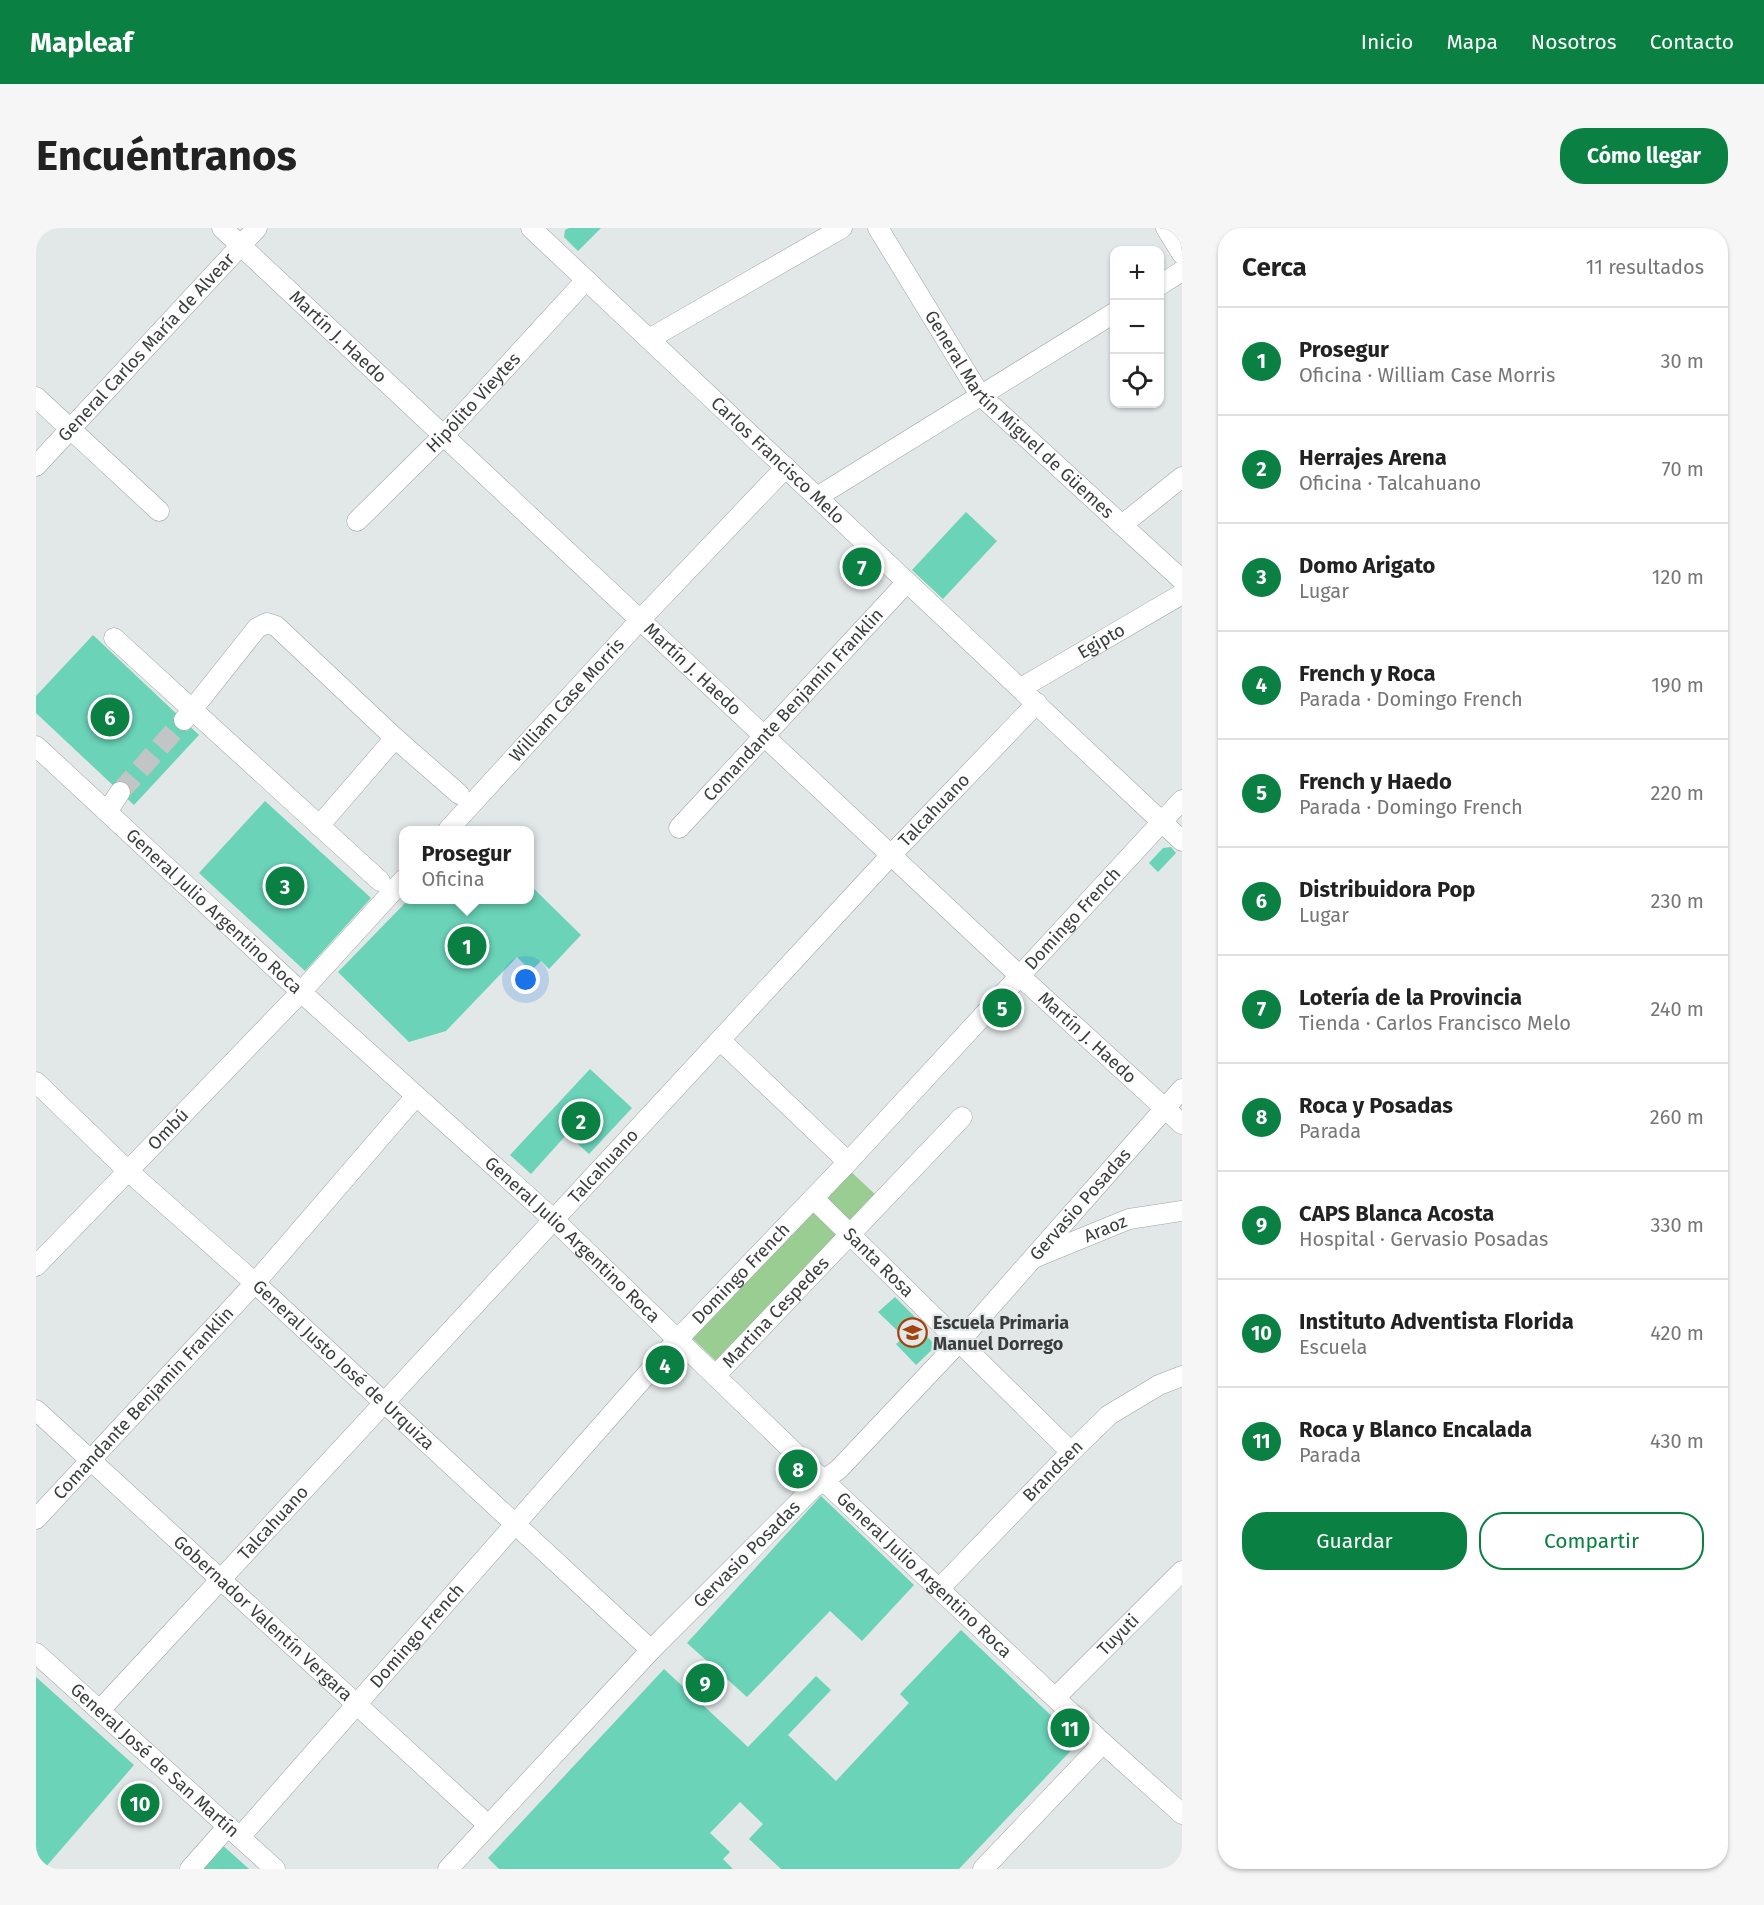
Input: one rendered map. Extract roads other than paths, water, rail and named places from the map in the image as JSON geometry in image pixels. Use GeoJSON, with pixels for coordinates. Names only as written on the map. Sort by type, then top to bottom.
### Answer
{"type":"FeatureCollection","features":[{"type":"Feature","properties":{"kind":"street","name":"Martín J. Haedo"},"geometry":{"type":"LineString","coordinates":[[222,228],[1020,976],[1164,1108]]}},
{"type":"Feature","properties":{"kind":"street","name":"General Carlos María de Alvear"},"geometry":{"type":"LineString","coordinates":[[36,466],[257,228]]}},
{"type":"Feature","properties":{"kind":"street","name":"Carlos Francisco Melo"},"geometry":{"type":"LineString","coordinates":[[531,228],[1182,841]]}},
{"type":"Feature","properties":{"kind":"street"},"geometry":{"type":"LineString","coordinates":[[649,339],[842,228]]}},
{"type":"Feature","properties":{"kind":"street","name":"General Martín Miguel de Güemes"},"geometry":{"type":"LineString","coordinates":[[878,228],[980,395],[1182,580]]}},
{"type":"Feature","properties":{"kind":"street"},"geometry":{"type":"LineString","coordinates":[[1166,228],[1182,254]]}},
{"type":"Feature","properties":{"kind":"street"},"geometry":{"type":"LineString","coordinates":[[1164,282],[1182,271]]}},
{"type":"Feature","properties":{"kind":"street","name":"Hipólito Vieytes"},"geometry":{"type":"LineString","coordinates":[[357,522],[444,435],[586,280]]}},
{"type":"Feature","properties":{"kind":"street"},"geometry":{"type":"LineString","coordinates":[[817,497],[1110,314]]}},
{"type":"Feature","properties":{"kind":"street"},"geometry":{"type":"LineString","coordinates":[[36,397],[159,511]]}},
{"type":"Feature","properties":{"kind":"street","name":"William Case Morris"},"geometry":{"type":"LineString","coordinates":[[453,826],[640,620],[786,467]]}},
{"type":"Feature","properties":{"kind":"street"},"geometry":{"type":"LineString","coordinates":[[1122,525],[1182,477]]}},
{"type":"Feature","properties":{"kind":"street","name":"Comandante Benjamin Franklin"},"geometry":{"type":"LineString","coordinates":[[679,828],[907,582]]}},
{"type":"Feature","properties":{"kind":"street","name":"Egipto"},"geometry":{"type":"LineString","coordinates":[[1021,688],[1182,594]]}},
{"type":"Feature","properties":{"kind":"street"},"geometry":{"type":"LineString","coordinates":[[189,715],[257,628],[267,623],[276,626],[395,738],[459,794]]}},
{"type":"Feature","properties":{"kind":"street"},"geometry":{"type":"LineString","coordinates":[[114,638],[189,715],[380,881]]}},
{"type":"Feature","properties":{"kind":"street","name":"Talcahuano"},"geometry":{"type":"LineString","coordinates":[[100,1710],[892,854],[1037,703]]}},
{"type":"Feature","properties":{"kind":"street"},"geometry":{"type":"LineString","coordinates":[[319,826],[395,738]]}},
{"type":"Feature","properties":{"kind":"street","name":"General Julio Argentino Roca"},"geometry":{"type":"LineString","coordinates":[[36,746],[301,992],[554,1220],[824,1481],[1103,1743],[1179,1807]]}},
{"type":"Feature","properties":{"kind":"street"},"geometry":{"type":"LineString","coordinates":[[107,812],[120,792]]}},
{"type":"Feature","properties":{"kind":"street","name":"Domingo French"},"geometry":{"type":"LineString","coordinates":[[190,1869],[234,1832],[357,1704],[678,1340],[848,1162],[1182,800]]}},
{"type":"Feature","properties":{"kind":"street"},"geometry":{"type":"LineString","coordinates":[[301,992],[399,884]]}},
{"type":"Feature","properties":{"kind":"street","name":"Ombú"},"geometry":{"type":"LineString","coordinates":[[36,1266],[301,992]]}},
{"type":"Feature","properties":{"kind":"street"},"geometry":{"type":"LineString","coordinates":[[720,1040],[848,1162]]}},
{"type":"Feature","properties":{"kind":"street","name":"General Justo José de Urquiza"},"geometry":{"type":"LineString","coordinates":[[36,1082],[127,1170],[385,1402],[651,1650]]}},
{"type":"Feature","properties":{"kind":"street","name":"Gervasio Posadas"},"geometry":{"type":"LineString","coordinates":[[448,1869],[651,1650],[812,1489],[839,1469],[959,1342],[1182,1089]]}},
{"type":"Feature","properties":{"kind":"street","name":"Comandante Benjamin Franklin"},"geometry":{"type":"LineString","coordinates":[[36,1519],[255,1283],[416,1096]]}},
{"type":"Feature","properties":{"kind":"street"},"geometry":{"type":"LineString","coordinates":[[1164,1108],[1182,1124]]}},
{"type":"Feature","properties":{"kind":"street","name":"Martina Cespedes"},"geometry":{"type":"LineString","coordinates":[[715,1376],[962,1117]]}},
{"type":"Feature","properties":{"kind":"street","name":"Santa Rosa"},"geometry":{"type":"LineString","coordinates":[[813,1198],[1071,1452]]}},
{"type":"Feature","properties":{"kind":"street","name":"Araoz"},"geometry":{"type":"LineString","coordinates":[[1031,1259],[1129,1219],[1182,1211]]}},
{"type":"Feature","properties":{"kind":"street","name":"Brandsen"},"geometry":{"type":"LineString","coordinates":[[939,1589],[1109,1415],[1159,1385],[1182,1376]]}},
{"type":"Feature","properties":{"kind":"street","name":"Gobernador Valentín Vergara"},"geometry":{"type":"LineString","coordinates":[[36,1410],[488,1825]]}},
{"type":"Feature","properties":{"kind":"street","name":"Tuyuti"},"geometry":{"type":"LineString","coordinates":[[1056,1697],[1182,1571]]}},
{"type":"Feature","properties":{"kind":"street","name":"General José de San Martín"},"geometry":{"type":"LineString","coordinates":[[36,1653],[275,1869]]}},
{"type":"Feature","properties":{"kind":"street"},"geometry":{"type":"LineString","coordinates":[[983,1869],[1103,1743]]}},
{"type":"Feature","properties":{"kind":"tunnel"},"geometry":{"type":"LineString","coordinates":[[120,792],[184,720]]}},
{"type":"Feature","properties":{"kind":"place","name":"Lotería de la Provincia"},"geometry":{"type":"Point","coordinates":[862,567]}},
{"type":"Feature","properties":{"kind":"place","name":"Distribuidora Pop"},"geometry":{"type":"Point","coordinates":[110,717]}},
{"type":"Feature","properties":{"kind":"place","name":"Domo Arigato"},"geometry":{"type":"Point","coordinates":[285,886]}},
{"type":"Feature","properties":{"kind":"place","name":"Prosegur"},"geometry":{"type":"Point","coordinates":[467,946]}},
{"type":"Feature","properties":{"kind":"place","name":"French y Haedo"},"geometry":{"type":"Point","coordinates":[1002,1008]}},
{"type":"Feature","properties":{"kind":"place","name":"Herrajes Arena"},"geometry":{"type":"Point","coordinates":[581,1121]}},
{"type":"Feature","properties":{"kind":"place","name":"Escuela Primaria Manuel Dorrego"},"geometry":{"type":"Point","coordinates":[912,1333]}},
{"type":"Feature","properties":{"kind":"place","name":"French y Roca"},"geometry":{"type":"Point","coordinates":[665,1365]}},
{"type":"Feature","properties":{"kind":"place","name":"Roca y Posadas"},"geometry":{"type":"Point","coordinates":[798,1469]}},
{"type":"Feature","properties":{"kind":"place","name":"CAPS Blanca Acosta"},"geometry":{"type":"Point","coordinates":[705,1683]}},
{"type":"Feature","properties":{"kind":"place","name":"Roca y Blanco Encalada"},"geometry":{"type":"Point","coordinates":[1070,1728]}},
{"type":"Feature","properties":{"kind":"place","name":"Instituto Adventista Florida"},"geometry":{"type":"Point","coordinates":[140,1803]}}]}
